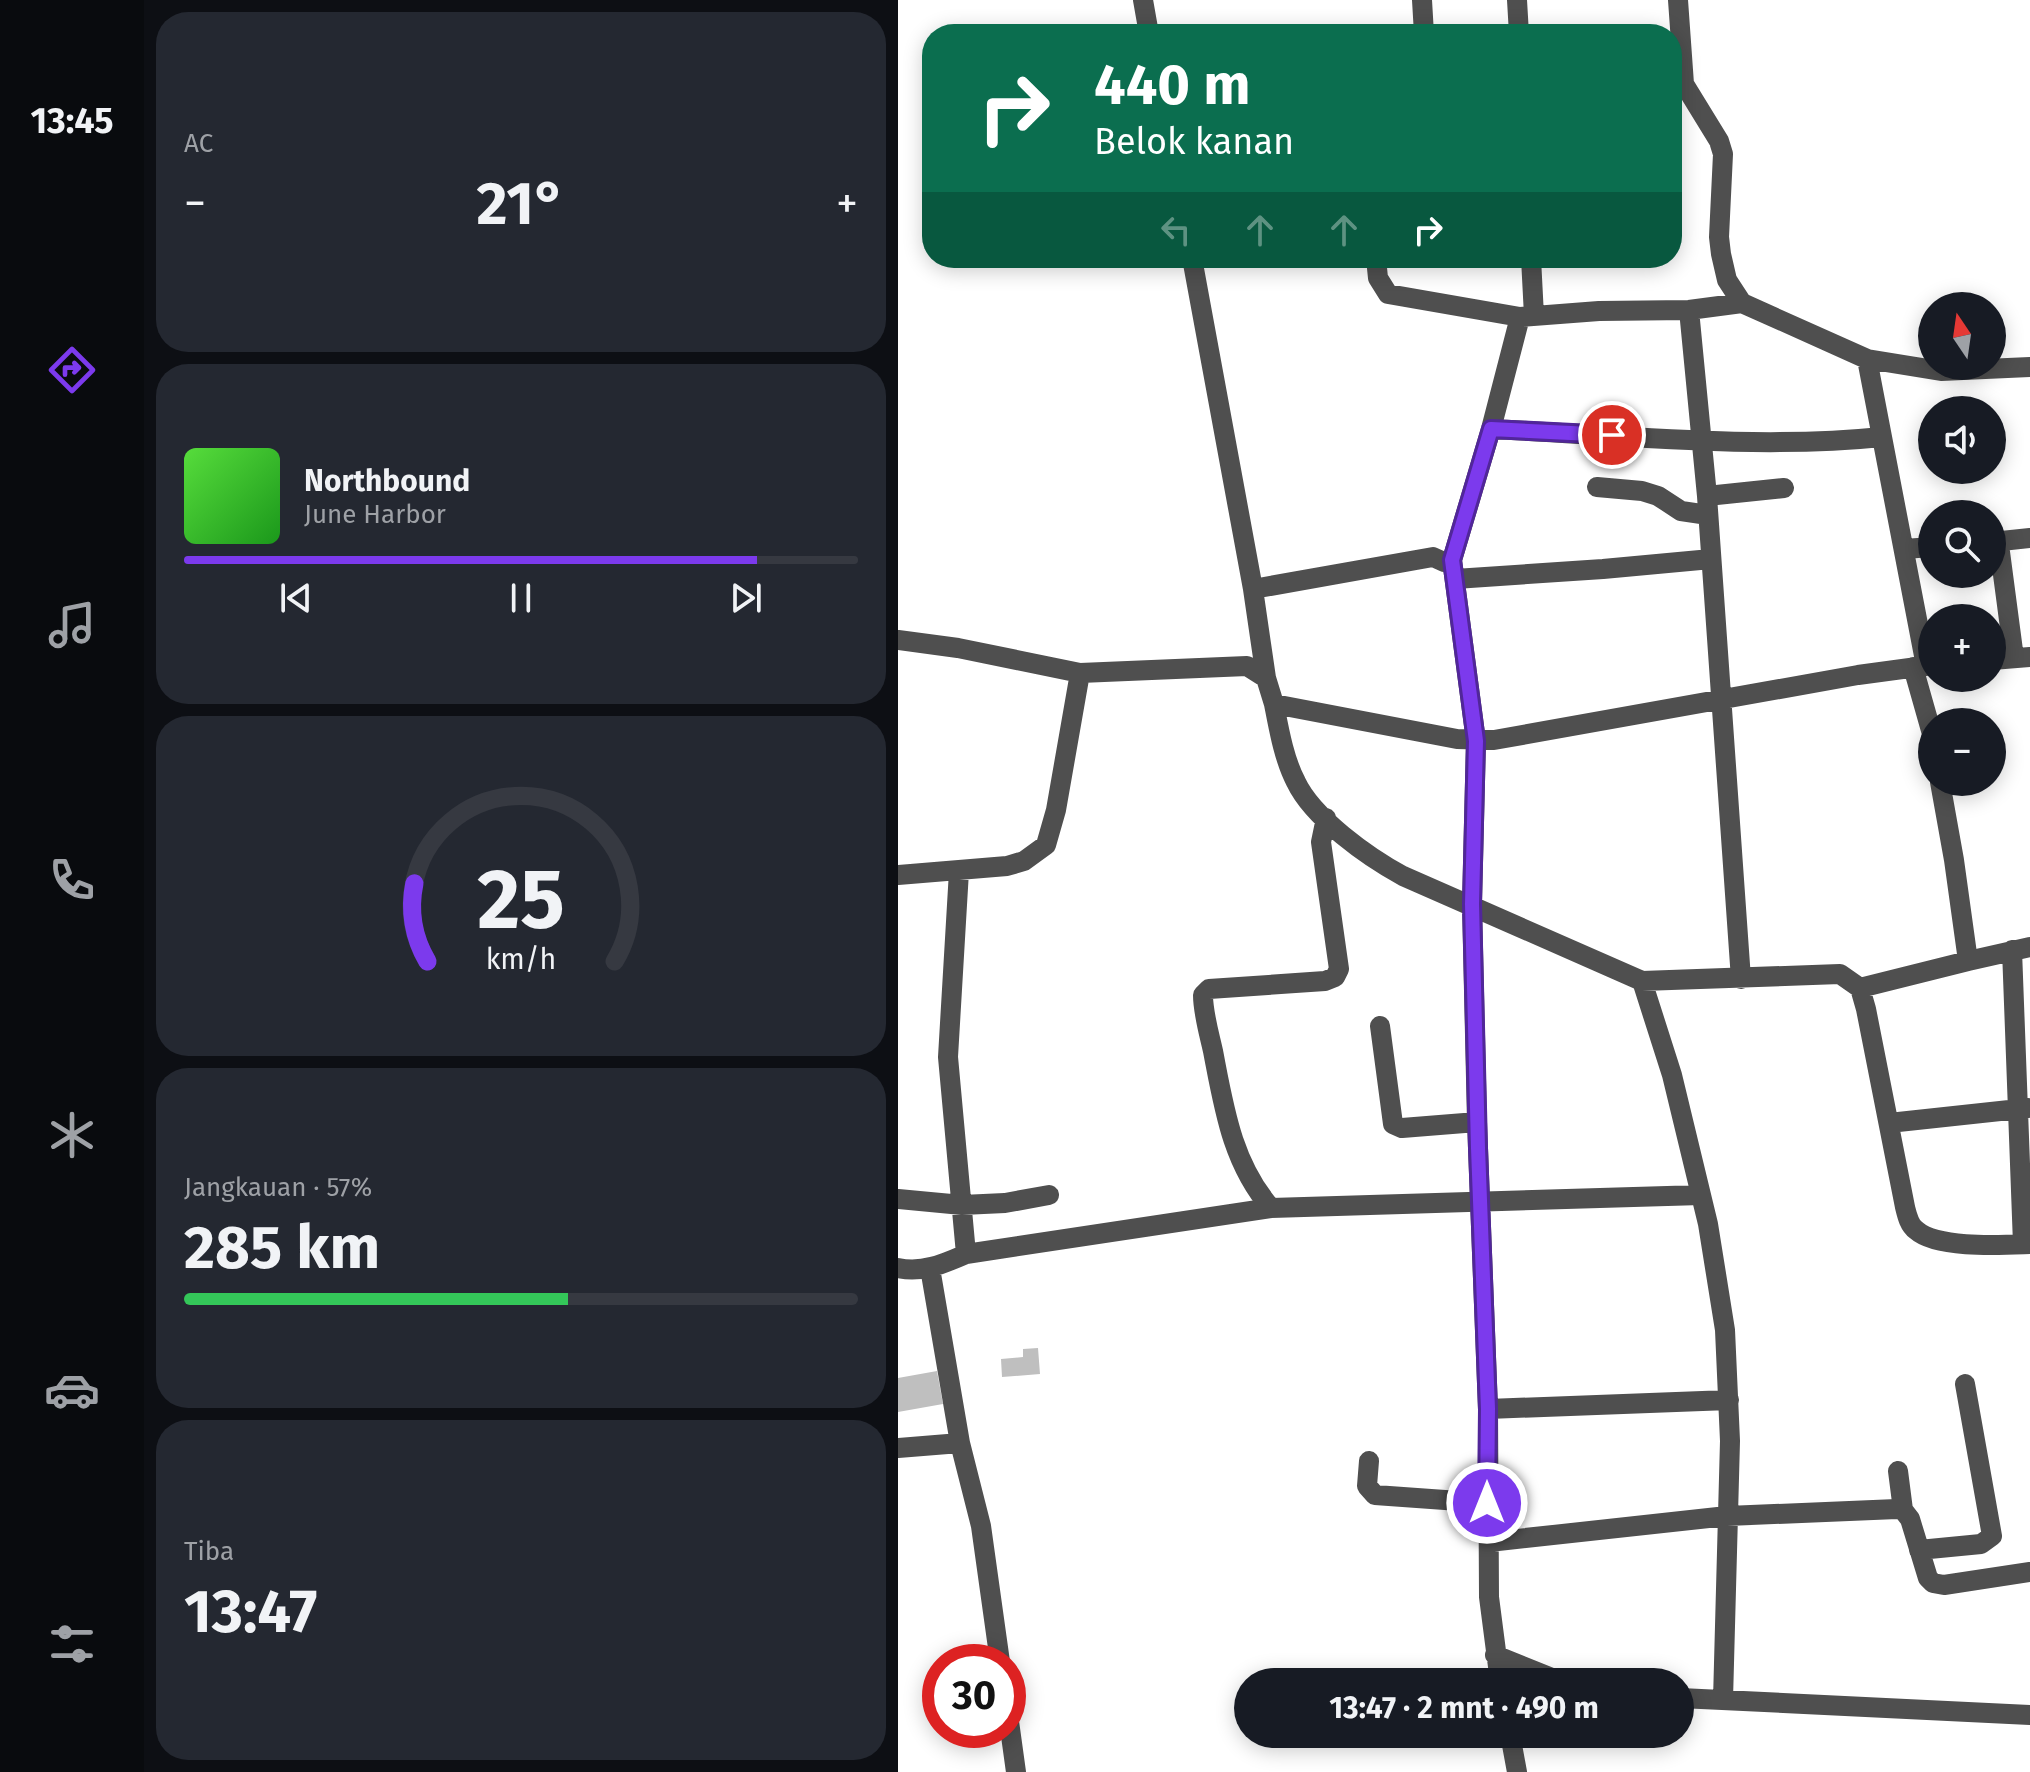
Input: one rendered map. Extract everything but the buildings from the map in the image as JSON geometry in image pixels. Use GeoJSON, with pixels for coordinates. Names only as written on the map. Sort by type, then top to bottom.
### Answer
{"type":"FeatureCollection","features":[{"type":"Feature","properties":{"kind":"street"},"geometry":{"type":"LineString","coordinates":[[1143,0],[1147,24]]}},
{"type":"Feature","properties":{"kind":"street"},"geometry":{"type":"LineString","coordinates":[[1422,0],[1423,24]]}},
{"type":"Feature","properties":{"kind":"street"},"geometry":{"type":"LineString","coordinates":[[1517,0],[1518,24]]}},
{"type":"Feature","properties":{"kind":"street"},"geometry":{"type":"LineString","coordinates":[[1678,0],[1678,24]]}},
{"type":"Feature","properties":{"kind":"street"},"geometry":{"type":"LineString","coordinates":[[1682,90],[1719,141],[1723,154],[1720,245],[1727,280],[1742,303]]}},
{"type":"Feature","properties":{"kind":"street"},"geometry":{"type":"LineString","coordinates":[[1194,268],[1253,589],[1266,678],[1296,784],[1309,803],[1360,849],[1383,865],[1424,886],[1472,904],[1556,945],[1642,981],[1840,974],[1860,988],[1905,1207],[1916,1230],[1951,1242],[2026,1244],[2021,949],[1860,988]]}},
{"type":"Feature","properties":{"kind":"street"},"geometry":{"type":"LineString","coordinates":[[1377,268],[1378,278],[1388,294],[1527,316],[1689,310],[1742,303],[1867,359],[1941,371],[2030,367]]}},
{"type":"Feature","properties":{"kind":"street"},"geometry":{"type":"LineString","coordinates":[[1497,1668],[1489,1597],[1488,1409],[1477,1122],[1472,904],[1476,741],[1454,570],[1491,429],[1527,316],[1530,268]]}},
{"type":"Feature","properties":{"kind":"street"},"geometry":{"type":"LineString","coordinates":[[1689,310],[1702,439],[1741,979]]}},
{"type":"Feature","properties":{"kind":"street"},"geometry":{"type":"LineString","coordinates":[[1867,359],[1918,631]]}},
{"type":"Feature","properties":{"kind":"street"},"geometry":{"type":"LineString","coordinates":[[1491,429],[1838,442],[1882,437]]}},
{"type":"Feature","properties":{"kind":"street"},"geometry":{"type":"LineString","coordinates":[[1597,487],[1642,491],[1658,496],[1681,511],[1784,488]]}},
{"type":"Feature","properties":{"kind":"street"},"geometry":{"type":"LineString","coordinates":[[2006,544],[2030,538]]}},
{"type":"Feature","properties":{"kind":"street"},"geometry":{"type":"LineString","coordinates":[[1904,549],[1918,548]]}},
{"type":"Feature","properties":{"kind":"street"},"geometry":{"type":"LineString","coordinates":[[1253,589],[1433,557],[1454,570],[1711,559]]}},
{"type":"Feature","properties":{"kind":"street"},"geometry":{"type":"LineString","coordinates":[[2006,588],[2022,658]]}},
{"type":"Feature","properties":{"kind":"street"},"geometry":{"type":"LineString","coordinates":[[898,640],[958,648],[1080,673],[1247,666],[1259,658],[1262,651]]}},
{"type":"Feature","properties":{"kind":"street"},"geometry":{"type":"LineString","coordinates":[[1247,666],[1266,678]]}},
{"type":"Feature","properties":{"kind":"street"},"geometry":{"type":"LineString","coordinates":[[1274,704],[1476,741],[1511,738],[1918,667]]}},
{"type":"Feature","properties":{"kind":"street"},"geometry":{"type":"LineString","coordinates":[[898,875],[959,871],[1024,861],[1046,845],[1056,810],[1080,673]]}},
{"type":"Feature","properties":{"kind":"street"},"geometry":{"type":"LineString","coordinates":[[1943,796],[1968,961]]}},
{"type":"Feature","properties":{"kind":"street"},"geometry":{"type":"LineString","coordinates":[[1271,1208],[1247,1176],[1234,1146],[1203,995],[1209,989],[1325,981],[1335,977],[1339,969],[1321,842],[1326,818]]}},
{"type":"Feature","properties":{"kind":"street"},"geometry":{"type":"LineString","coordinates":[[959,871],[948,1057],[966,1254]]}},
{"type":"Feature","properties":{"kind":"street"},"geometry":{"type":"LineString","coordinates":[[1642,981],[1672,1075],[1701,1195],[1725,1330],[1729,1400],[1723,1700]]}},
{"type":"Feature","properties":{"kind":"street"},"geometry":{"type":"LineString","coordinates":[[1380,1026],[1392,1122],[1396,1127],[1477,1122]]}},
{"type":"Feature","properties":{"kind":"street"},"geometry":{"type":"LineString","coordinates":[[1889,1123],[2023,1108]]}},
{"type":"Feature","properties":{"kind":"street"},"geometry":{"type":"LineString","coordinates":[[898,1199],[962,1205],[1005,1203],[1049,1195]]}},
{"type":"Feature","properties":{"kind":"street"},"geometry":{"type":"LineString","coordinates":[[898,1268],[914,1271],[966,1254],[1271,1208],[1701,1195]]}},
{"type":"Feature","properties":{"kind":"street"},"geometry":{"type":"LineString","coordinates":[[930,1268],[960,1443],[981,1526],[997,1644]]}},
{"type":"Feature","properties":{"kind":"street"},"geometry":{"type":"LineString","coordinates":[[1919,1550],[1981,1544],[1992,1536],[1965,1384]]}},
{"type":"Feature","properties":{"kind":"street"},"geometry":{"type":"LineString","coordinates":[[1488,1409],[1729,1400]]}},
{"type":"Feature","properties":{"kind":"street"},"geometry":{"type":"LineString","coordinates":[[898,1448],[960,1443]]}},
{"type":"Feature","properties":{"kind":"street"},"geometry":{"type":"LineString","coordinates":[[1369,1461],[1367,1486],[1375,1495],[1487,1503]]}},
{"type":"Feature","properties":{"kind":"street"},"geometry":{"type":"LineString","coordinates":[[1898,1471],[1903,1510],[1910,1519],[1930,1580],[1937,1585],[2030,1572]]}},
{"type":"Feature","properties":{"kind":"street"},"geometry":{"type":"LineString","coordinates":[[1489,1542],[1727,1516],[1903,1510]]}},
{"type":"Feature","properties":{"kind":"street"},"geometry":{"type":"LineString","coordinates":[[1495,1655],[1527,1668]]}},
{"type":"Feature","properties":{"kind":"street"},"geometry":{"type":"LineString","coordinates":[[1694,1699],[2030,1715]]}},
{"type":"Feature","properties":{"kind":"street"},"geometry":{"type":"LineString","coordinates":[[1013,1748],[1016,1772]]}},
{"type":"Feature","properties":{"kind":"street"},"geometry":{"type":"LineString","coordinates":[[1513,1748],[1517,1772]]}},
{"type":"Feature","properties":{"kind":"route"},"geometry":{"type":"LineString","coordinates":[[1487,1503],[1488,1409],[1472,904],[1476,741],[1452,560],[1491,429],[1612,435]]}}]}
